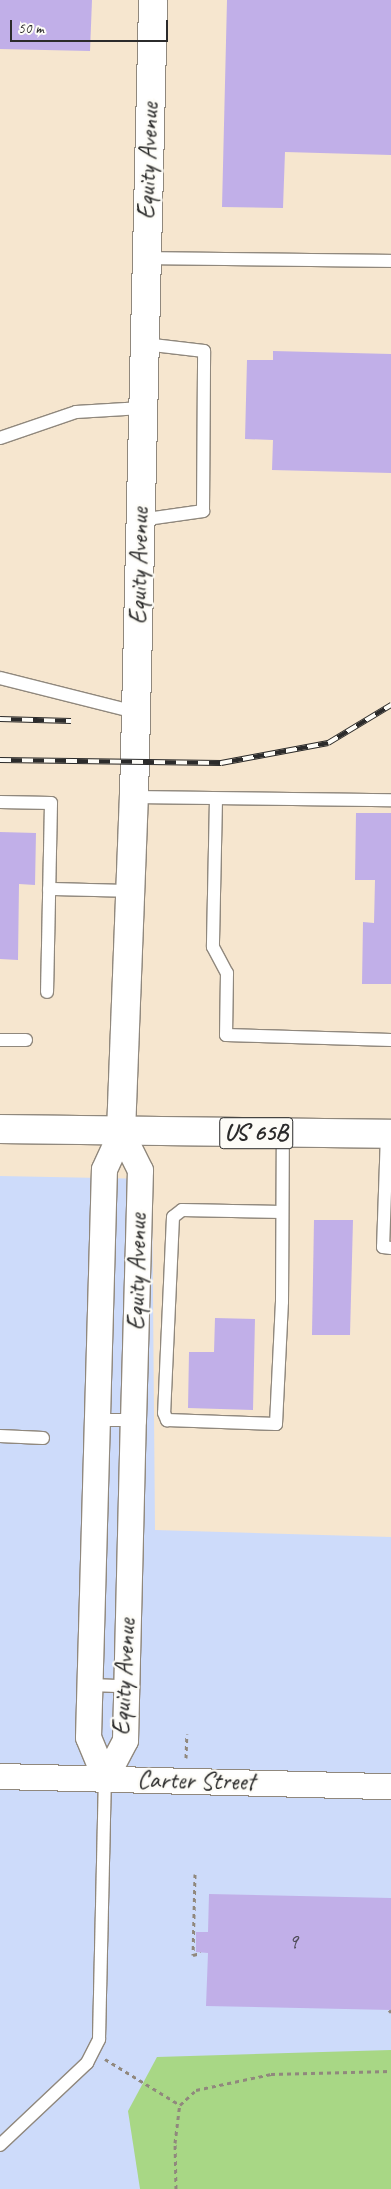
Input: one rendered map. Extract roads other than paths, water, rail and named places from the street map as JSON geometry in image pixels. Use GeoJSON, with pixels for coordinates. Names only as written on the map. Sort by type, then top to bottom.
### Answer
{"type":"FeatureCollection","features":[{"type":"Feature","properties":{"kind":"street","name":"Equity Avenue"},"geometry":{"type":"LineString","coordinates":[[104,1778],[88,1737],[104,1169],[121,1132],[134,797],[145,258],[153,0]]}},
{"type":"Feature","properties":{"kind":"street","name":"US 65B"},"geometry":{"type":"LineString","coordinates":[[0,1129],[389,1134]]}},
{"type":"Feature","properties":{"kind":"street","name":"Equity Avenue"},"geometry":{"type":"LineString","coordinates":[[104,1778],[125,1740],[140,1170],[121,1132]]}},
{"type":"Feature","properties":{"kind":"street","name":"Carter Street"},"geometry":{"type":"LineString","coordinates":[[0,1776],[391,1786]]}},
{"type":"Feature","properties":{"kind":"lane"},"geometry":{"type":"LineString","coordinates":[[145,258],[391,261]]}},
{"type":"Feature","properties":{"kind":"lane"},"geometry":{"type":"LineString","coordinates":[[140,520],[203,511],[204,351],[144,344]]}},
{"type":"Feature","properties":{"kind":"lane"},"geometry":{"type":"LineString","coordinates":[[0,438],[76,412],[142,408]]}},
{"type":"Feature","properties":{"kind":"lane"},"geometry":{"type":"LineString","coordinates":[[0,678],[135,712]]}},
{"type":"Feature","properties":{"kind":"lane"},"geometry":{"type":"LineString","coordinates":[[134,797],[391,800]]}},
{"type":"Feature","properties":{"kind":"lane"},"geometry":{"type":"LineString","coordinates":[[216,799],[213,947],[227,973],[226,1034],[391,1040]]}},
{"type":"Feature","properties":{"kind":"lane"},"geometry":{"type":"LineString","coordinates":[[0,802],[51,804],[47,992]]}},
{"type":"Feature","properties":{"kind":"lane"},"geometry":{"type":"LineString","coordinates":[[49,889],[130,891]]}},
{"type":"Feature","properties":{"kind":"lane"},"geometry":{"type":"LineString","coordinates":[[0,1040],[26,1040]]}},
{"type":"Feature","properties":{"kind":"lane"},"geometry":{"type":"LineString","coordinates":[[282,1212],[182,1210],[173,1217],[166,1420],[276,1424],[282,1212],[283,1133]]}},
{"type":"Feature","properties":{"kind":"lane"},"geometry":{"type":"LineString","coordinates":[[389,1134],[384,1247],[391,1248]]}},
{"type":"Feature","properties":{"kind":"lane"},"geometry":{"type":"LineString","coordinates":[[97,1420],[133,1420]]}},
{"type":"Feature","properties":{"kind":"lane"},"geometry":{"type":"LineString","coordinates":[[0,1436],[43,1438]]}},
{"type":"Feature","properties":{"kind":"lane"},"geometry":{"type":"LineString","coordinates":[[90,1686],[126,1686]]}},
{"type":"Feature","properties":{"kind":"lane"},"geometry":{"type":"LineString","coordinates":[[0,2145],[87,2063],[99,2039],[104,1778]]}},
{"type":"Feature","properties":{"kind":"railway"},"geometry":{"type":"LineString","coordinates":[[0,760],[221,763],[328,743],[391,705]]}},
{"type":"Feature","properties":{"kind":"railway"},"geometry":{"type":"LineString","coordinates":[[0,719],[71,721]]}}]}
